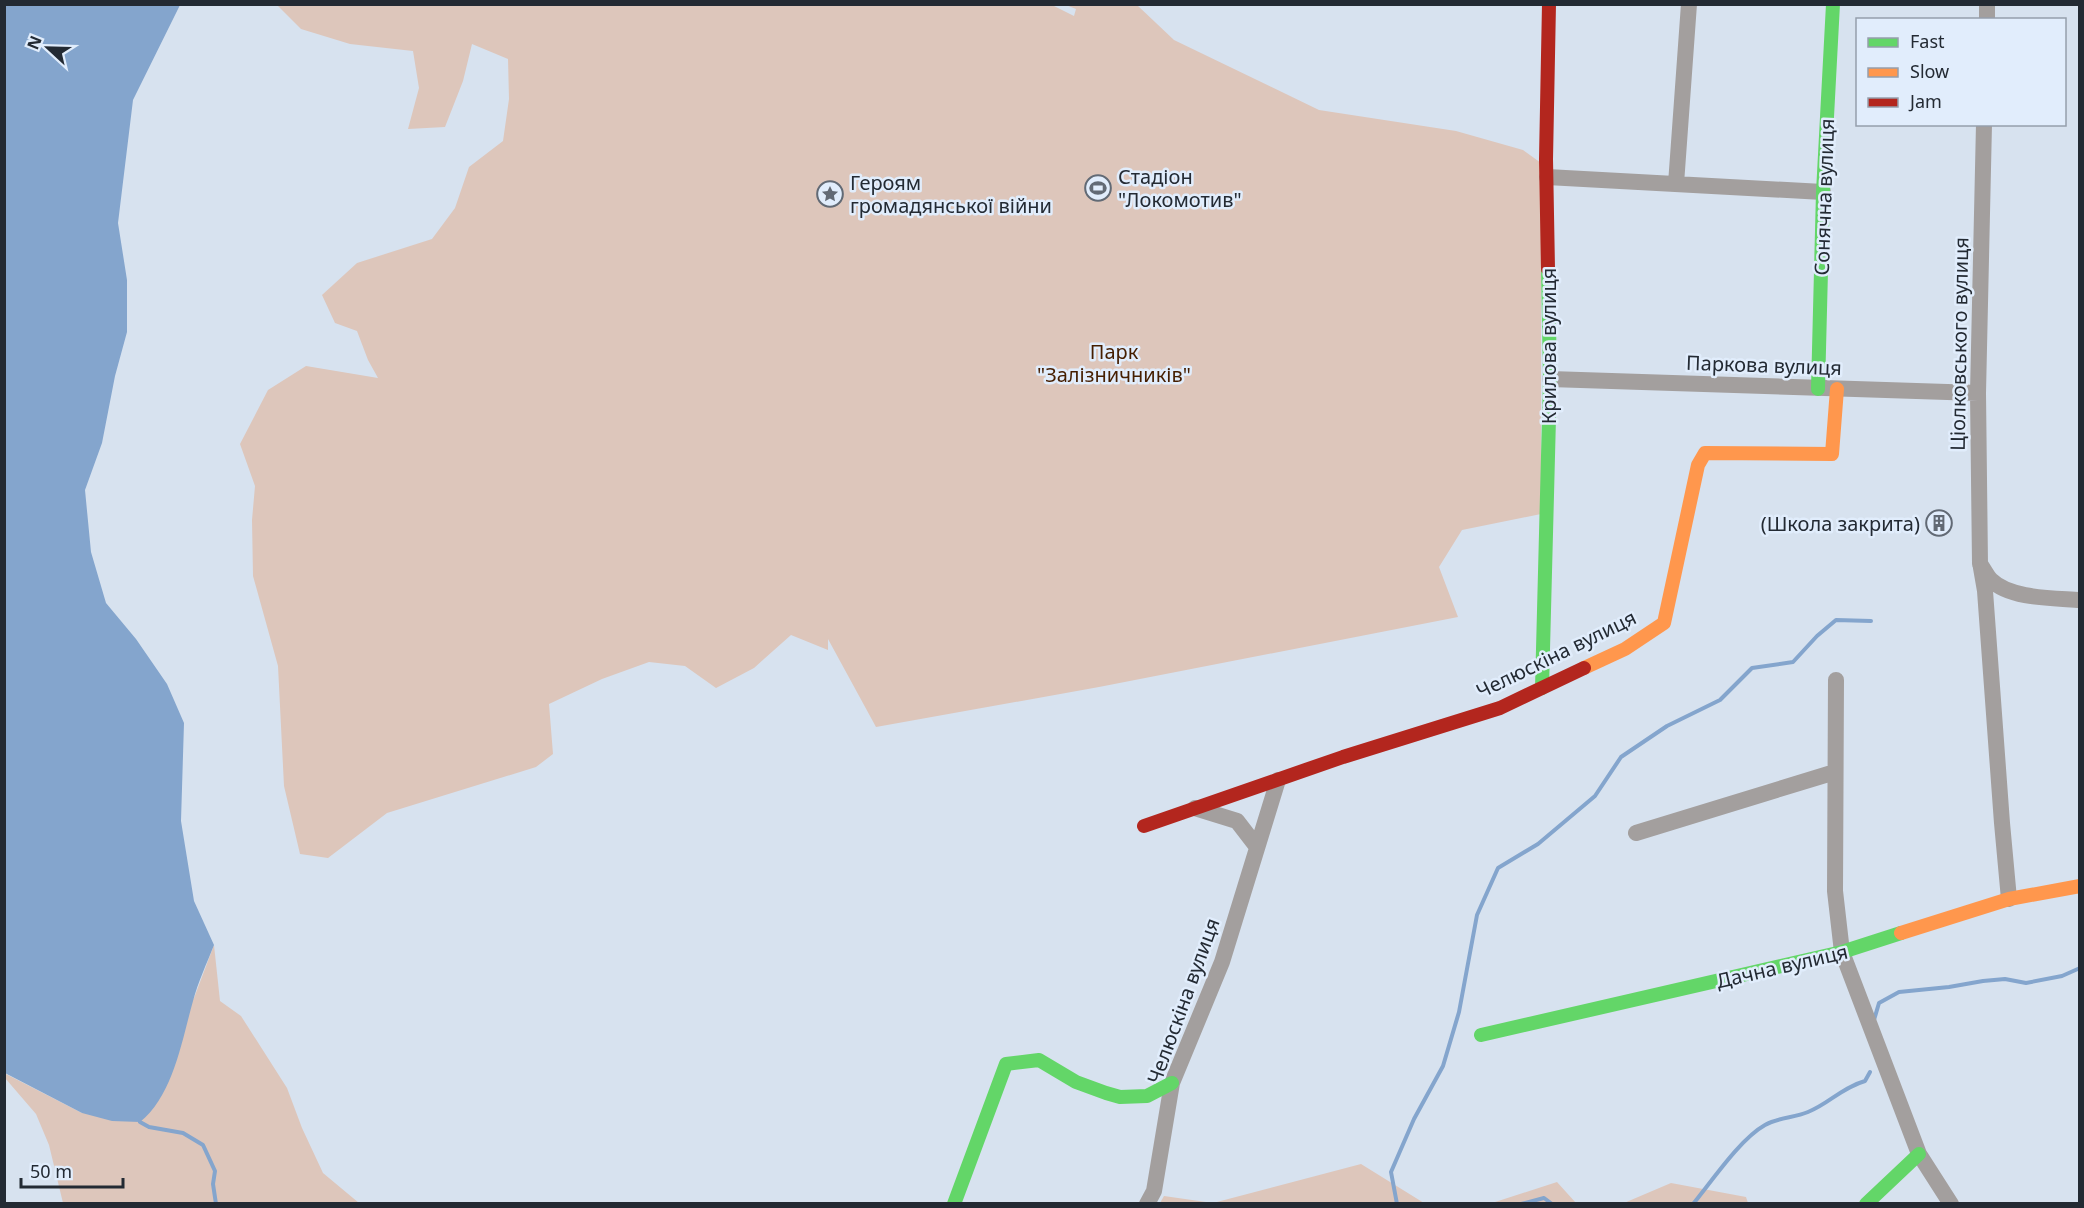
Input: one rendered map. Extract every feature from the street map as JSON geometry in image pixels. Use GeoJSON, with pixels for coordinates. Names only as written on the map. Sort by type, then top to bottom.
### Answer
{"type":"FeatureCollection","features":[{"type":"Feature","properties":{"kind":"street","name":"Крилова вулиця"},"geometry":{"type":"LineString","coordinates":[[1542,688],[1550,379],[1547,177],[1548,4]]}},
{"type":"Feature","properties":{"kind":"street"},"geometry":{"type":"LineString","coordinates":[[1676,184],[1689,4]]}},
{"type":"Feature","properties":{"kind":"street","name":"Сонячна вулиця"},"geometry":{"type":"LineString","coordinates":[[1818,389],[1823,192],[1833,4]]}},
{"type":"Feature","properties":{"kind":"street","name":"Ціолковського вулиця"},"geometry":{"type":"LineString","coordinates":[[1984,126],[1978,393],[1980,564],[1985,591],[2009,899]]}},
{"type":"Feature","properties":{"kind":"street"},"geometry":{"type":"LineString","coordinates":[[1547,177],[1823,192]]}},
{"type":"Feature","properties":{"kind":"street","name":"Паркова вулиця"},"geometry":{"type":"LineString","coordinates":[[1550,379],[1978,393]]}},
{"type":"Feature","properties":{"kind":"street","name":"Челюскіна вулиця"},"geometry":{"type":"LineString","coordinates":[[1144,826],[1343,757],[1500,708],[1625,649],[1664,623],[1698,465],[1705,453],[1832,454],[1837,389]]}},
{"type":"Feature","properties":{"kind":"street"},"geometry":{"type":"LineString","coordinates":[[1980,564],[1991,580],[2003,588],[2027,596],[2079,600]]}},
{"type":"Feature","properties":{"kind":"street"},"geometry":{"type":"LineString","coordinates":[[1836,680],[1835,891],[1842,952],[1919,1154],[1951,1203]]}},
{"type":"Feature","properties":{"kind":"street"},"geometry":{"type":"LineString","coordinates":[[1636,833],[1835,772]]}},
{"type":"Feature","properties":{"kind":"street","name":"Челюскіна вулиця"},"geometry":{"type":"LineString","coordinates":[[1147,1203],[1154,1191],[1172,1083],[1222,962],[1278,780]]}},
{"type":"Feature","properties":{"kind":"street"},"geometry":{"type":"LineString","coordinates":[[1195,808],[1237,821],[1257,847]]}},
{"type":"Feature","properties":{"kind":"street","name":"Дачна вулиця"},"geometry":{"type":"LineString","coordinates":[[1480,1035],[1842,952],[2009,899],[2079,886]]}},
{"type":"Feature","properties":{"kind":"street"},"geometry":{"type":"LineString","coordinates":[[954,1203],[1006,1064],[1039,1060],[1064,1077],[1116,1097],[1147,1096],[1172,1083]]}},
{"type":"Feature","properties":{"kind":"street"},"geometry":{"type":"LineString","coordinates":[[1866,1203],[1919,1154]]}},
{"type":"Feature","properties":{"kind":"green space","name":"Парк \"Залізничників\""},"geometry":{"type":"Polygon","coordinates":[[[1050,4],[1074,16],[1076,9],[1066,5],[1137,5],[1174,40],[1319,110],[1456,131],[1523,150],[1541,163],[1541,514],[1462,530],[1439,567],[1458,617],[1099,687],[876,727],[828,639],[828,650],[791,635],[754,668],[716,688],[685,666],[649,662],[602,679],[549,704],[553,754],[536,767],[387,813],[328,858],[300,854],[284,786],[278,666],[253,576],[252,520],[255,486],[240,444],[268,390],[306,366],[378,378],[357,331],[335,323],[322,295],[357,263],[432,239],[455,208],[469,167],[503,141],[509,99],[508,59],[472,44],[463,81],[445,127],[408,129],[419,88],[413,51],[350,44],[301,29],[277,5],[1050,4]]]}},
{"type":"Feature","properties":{"kind":"green space"},"geometry":{"type":"Polygon","coordinates":[[[214,945],[220,1001],[241,1016],[287,1088],[323,1173],[359,1203],[63,1203],[49,1145],[36,1114],[5,1078],[4,1073],[82,1113],[194,998],[214,945]]]}},
{"type":"Feature","properties":{"kind":"green space"},"geometry":{"type":"Polygon","coordinates":[[[1361,1164],[1424,1203],[1213,1203],[1361,1164]]]}},
{"type":"Feature","properties":{"kind":"green space"},"geometry":{"type":"Polygon","coordinates":[[[1557,1182],[1576,1203],[1492,1203],[1557,1182]]]}},
{"type":"Feature","properties":{"kind":"green space"},"geometry":{"type":"Polygon","coordinates":[[[1671,1183],[1746,1197],[1748,1203],[1624,1203],[1671,1183]]]}},
{"type":"Feature","properties":{"kind":"green space"},"geometry":{"type":"Polygon","coordinates":[[[1164,1196],[1213,1203],[1160,1203],[1164,1196]]]}},
{"type":"Feature","properties":{"kind":"water"},"geometry":{"type":"Polygon","coordinates":[[[4,5],[180,5],[133,100],[118,223],[127,280],[127,332],[115,376],[102,443],[85,490],[91,552],[106,603],[136,639],[167,684],[184,723],[181,821],[194,901],[214,945],[197,987],[180,1050],[168,1083],[161,1098],[140,1122],[112,1121],[82,1113],[5,1073],[4,5]]]}},
{"type":"Feature","properties":{"kind":"waterway"},"geometry":{"type":"LineString","coordinates":[[1397,1204],[1391,1172],[1414,1119],[1443,1066],[1459,1012],[1477,915],[1498,868],[1538,844],[1595,796],[1621,757],[1667,726],[1720,700],[1752,668],[1793,662],[1817,636],[1836,620],[1871,621]]}},
{"type":"Feature","properties":{"kind":"waterway"},"geometry":{"type":"LineString","coordinates":[[1874,1020],[1879,1003],[1899,992],[2005,979],[2026,983],[2062,976],[2080,968]]}},
{"type":"Feature","properties":{"kind":"waterway"},"geometry":{"type":"LineString","coordinates":[[1693,1204],[1736,1150],[1756,1131],[1770,1122],[1803,1114],[1816,1108],[1865,1081],[1870,1072]]}},
{"type":"Feature","properties":{"kind":"waterway"},"geometry":{"type":"LineString","coordinates":[[140,1122],[149,1127],[183,1133],[203,1145],[215,1171],[213,1184],[216,1204]]}},
{"type":"Feature","properties":{"kind":"waterway"},"geometry":{"type":"LineString","coordinates":[[1521,1204],[1544,1198],[1552,1204]]}},
{"type":"Feature","properties":{"kind":"traffic: fast"},"geometry":{"type":"LineString","coordinates":[[1818,389],[1823,192],[1833,4]]}},
{"type":"Feature","properties":{"kind":"traffic: fast"},"geometry":{"type":"LineString","coordinates":[[1542,688],[1550,379],[1548,269]]}},
{"type":"Feature","properties":{"kind":"traffic: fast"},"geometry":{"type":"LineString","coordinates":[[1481,1035],[1842,952],[1901,933]]}},
{"type":"Feature","properties":{"kind":"traffic: fast"},"geometry":{"type":"LineString","coordinates":[[954,1204],[1006,1064],[1039,1060],[1076,1082],[1120,1097],[1147,1096],[1172,1083]]}},
{"type":"Feature","properties":{"kind":"traffic: fast"},"geometry":{"type":"LineString","coordinates":[[1866,1204],[1919,1154]]}},
{"type":"Feature","properties":{"kind":"traffic: slow"},"geometry":{"type":"LineString","coordinates":[[1584,668],[1625,649],[1664,623],[1698,465],[1705,453],[1832,454],[1837,389]]}},
{"type":"Feature","properties":{"kind":"traffic: slow"},"geometry":{"type":"LineString","coordinates":[[1901,933],[2009,899],[2080,886]]}},
{"type":"Feature","properties":{"kind":"traffic: jam"},"geometry":{"type":"LineString","coordinates":[[1548,269],[1546,159],[1549,4]]}},
{"type":"Feature","properties":{"kind":"traffic: jam"},"geometry":{"type":"LineString","coordinates":[[1144,826],[1343,757],[1500,708],[1584,668]]}},
{"type":"Feature","properties":{"kind":"place","name":"Стадіон \"Локомотив\""},"geometry":{"type":"Point","coordinates":[1098,188]}},
{"type":"Feature","properties":{"kind":"place","name":"Героям громадянської війни"},"geometry":{"type":"Point","coordinates":[830,194]}},
{"type":"Feature","properties":{"kind":"place","name":"(Школа закрита)"},"geometry":{"type":"Point","coordinates":[1939,523]}}]}
